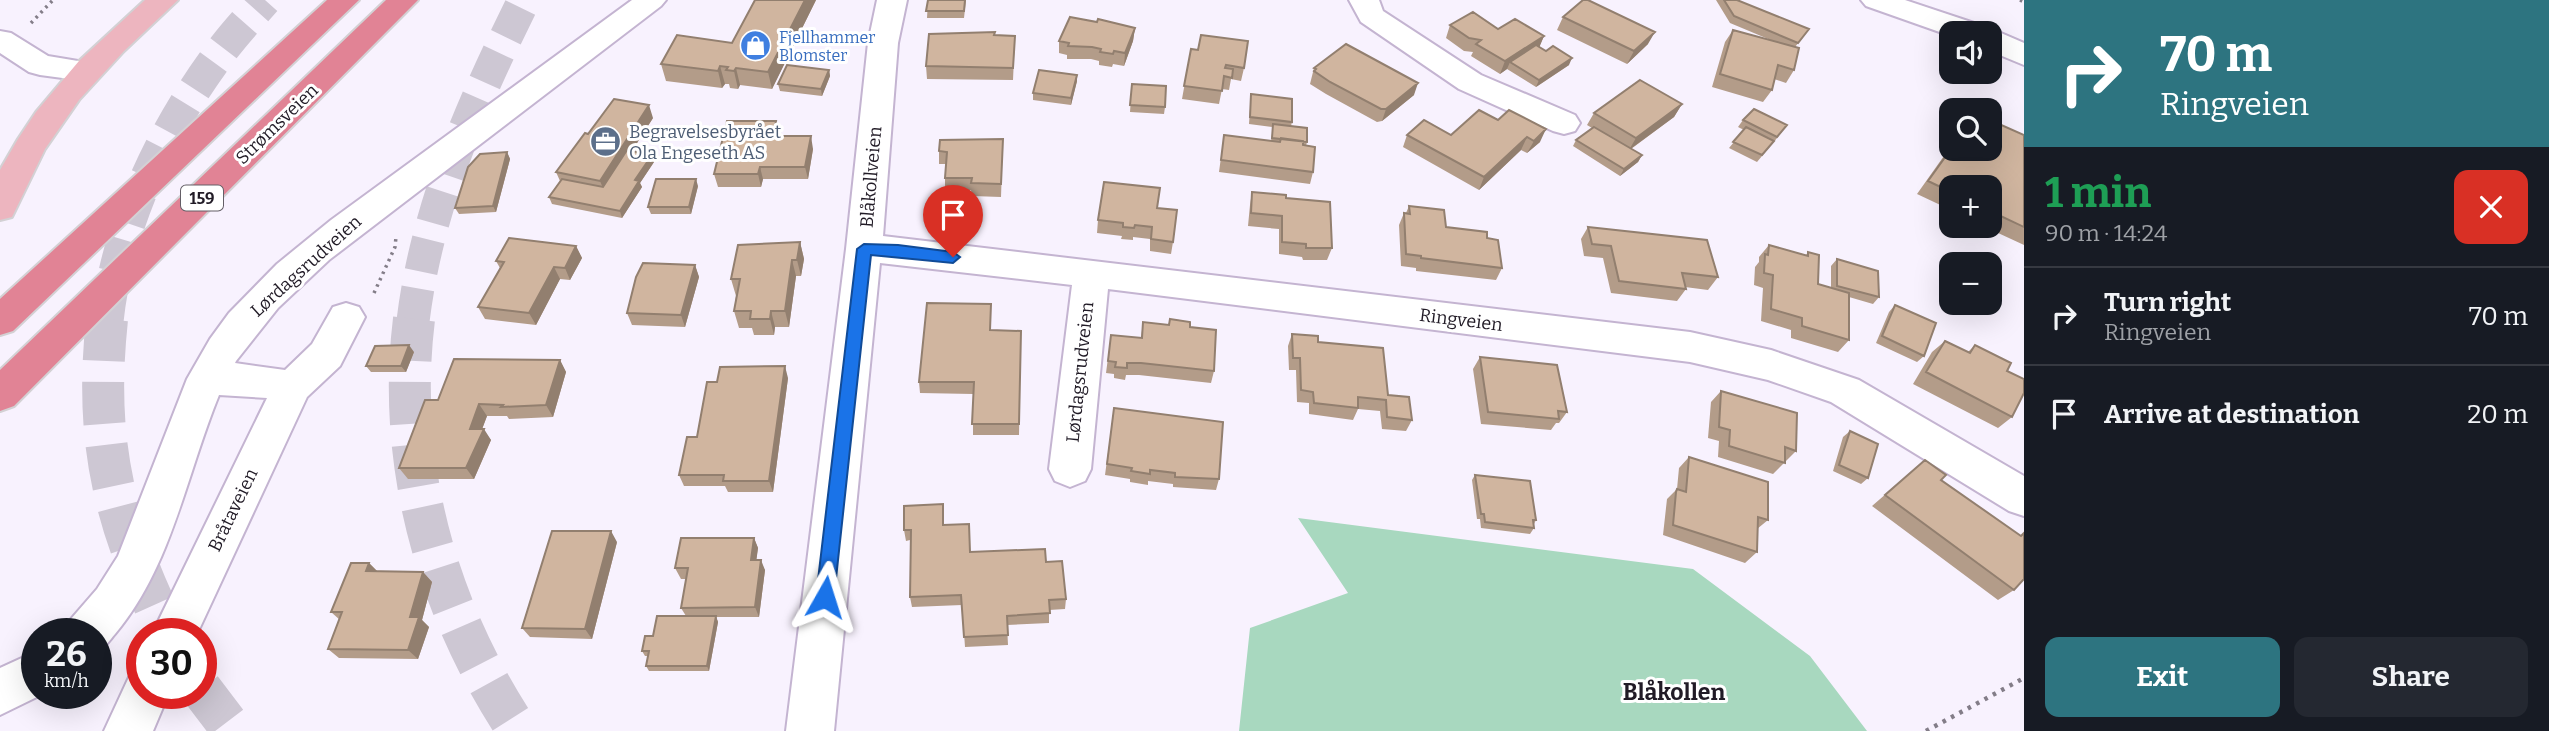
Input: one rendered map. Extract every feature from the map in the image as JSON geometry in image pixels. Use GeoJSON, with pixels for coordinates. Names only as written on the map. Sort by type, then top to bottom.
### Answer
{"type":"FeatureCollection","features":[{"type":"Feature","properties":{"kind":"highway","name":"159"},"geometry":{"type":"LineString","coordinates":[[0,321],[344,0]]}},
{"type":"Feature","properties":{"kind":"highway","name":"Strømsveien"},"geometry":{"type":"LineString","coordinates":[[0,395],[403,0]]}},
{"type":"Feature","properties":{"kind":"main road"},"geometry":{"type":"LineString","coordinates":[[0,208],[25,150],[85,72],[163,0]]}},
{"type":"Feature","properties":{"kind":"street","name":"Lørdagsrudveien"},"geometry":{"type":"LineString","coordinates":[[100,618],[119,595],[138,559],[184,427],[206,379],[250,313],[297,269],[372,208],[651,0]]}},
{"type":"Feature","properties":{"kind":"street","name":"Blåkollveien"},"geometry":{"type":"LineString","coordinates":[[810,731],[864,249],[883,43],[892,0]]}},
{"type":"Feature","properties":{"kind":"street"},"geometry":{"type":"LineString","coordinates":[[1364,0],[1371,16],[1470,82],[1564,123]]}},
{"type":"Feature","properties":{"kind":"street"},"geometry":{"type":"LineString","coordinates":[[1876,0],[1939,22]]}},
{"type":"Feature","properties":{"kind":"street"},"geometry":{"type":"LineString","coordinates":[[11,35],[40,65],[85,72]]}},
{"type":"Feature","properties":{"kind":"street"},"geometry":{"type":"LineString","coordinates":[[2002,45],[2024,55]]}},
{"type":"Feature","properties":{"kind":"street","name":"Ringveien"},"geometry":{"type":"LineString","coordinates":[[864,249],[898,250],[1690,347],[1771,365],[1845,391],[2024,498]]}},
{"type":"Feature","properties":{"kind":"street","name":"Lørdagsrudveien"},"geometry":{"type":"LineString","coordinates":[[1070,469],[1091,275]]}},
{"type":"Feature","properties":{"kind":"street","name":"Bråtaveien"},"geometry":{"type":"LineString","coordinates":[[182,618],[292,387],[326,355],[346,317]]}},
{"type":"Feature","properties":{"kind":"street"},"geometry":{"type":"LineString","coordinates":[[206,379],[246,379],[292,387]]}},
{"type":"Feature","properties":{"kind":"street"},"geometry":{"type":"LineString","coordinates":[[0,692],[21,681]]}},
{"type":"Feature","properties":{"kind":"street"},"geometry":{"type":"LineString","coordinates":[[128,731],[138,709]]}},
{"type":"Feature","properties":{"kind":"path"},"geometry":{"type":"LineString","coordinates":[[11,35],[53,0]]}},
{"type":"Feature","properties":{"kind":"path"},"geometry":{"type":"LineString","coordinates":[[346,317],[374,293],[395,247],[396,230],[372,208]]}},
{"type":"Feature","properties":{"kind":"path"},"geometry":{"type":"LineString","coordinates":[[1926,731],[2024,678]]}},
{"type":"Feature","properties":{"kind":"green space"},"geometry":{"type":"Polygon","coordinates":[[[1298,518],[1693,569],[1810,656],[1867,731],[1239,731],[1250,628],[1348,593],[1298,518]]]}},
{"type":"Feature","properties":{"kind":"building"},"geometry":{"type":"Polygon","coordinates":[[[755,0],[805,0],[768,72],[736,68],[734,71],[726,70],[728,67],[720,66],[718,71],[661,64],[677,35],[732,43],[755,0]]]}},
{"type":"Feature","properties":{"kind":"building"},"geometry":{"type":"Polygon","coordinates":[[[928,0],[965,0],[964,11],[926,11],[928,0]]]}},
{"type":"Feature","properties":{"kind":"building"},"geometry":{"type":"Polygon","coordinates":[[[1583,0],[1655,32],[1634,51],[1563,17],[1583,0]]]}},
{"type":"Feature","properties":{"kind":"building"},"geometry":{"type":"Polygon","coordinates":[[[1724,0],[1737,0],[1809,29],[1798,43],[1734,16],[1724,0]]]}},
{"type":"Feature","properties":{"kind":"building"},"geometry":{"type":"Polygon","coordinates":[[[1473,12],[1498,29],[1515,19],[1544,36],[1505,61],[1476,44],[1481,40],[1469,38],[1450,25],[1473,12]]]}},
{"type":"Feature","properties":{"kind":"building"},"geometry":{"type":"Polygon","coordinates":[[[1070,17],[1097,22],[1098,19],[1135,28],[1125,53],[1100,52],[1101,49],[1068,46],[1069,43],[1059,41],[1070,17]]]}},
{"type":"Feature","properties":{"kind":"building"},"geometry":{"type":"Polygon","coordinates":[[[1733,30],[1799,48],[1794,70],[1778,65],[1772,90],[1720,74],[1733,30]]]}},
{"type":"Feature","properties":{"kind":"building"},"geometry":{"type":"Polygon","coordinates":[[[995,32],[994,35],[1015,36],[1013,68],[926,66],[929,34],[995,32]]]}},
{"type":"Feature","properties":{"kind":"building"},"geometry":{"type":"Polygon","coordinates":[[[1201,35],[1248,41],[1244,68],[1226,65],[1225,68],[1233,69],[1232,78],[1224,76],[1222,91],[1184,86],[1191,49],[1198,50],[1201,35]]]}},
{"type":"Feature","properties":{"kind":"building"},"geometry":{"type":"Polygon","coordinates":[[[1346,44],[1418,83],[1386,109],[1381,109],[1314,71],[1314,68],[1346,44]]]}},
{"type":"Feature","properties":{"kind":"building"},"geometry":{"type":"Polygon","coordinates":[[[1536,45],[1546,51],[1553,46],[1572,58],[1539,80],[1510,62],[1536,45]]]}},
{"type":"Feature","properties":{"kind":"building"},"geometry":{"type":"Polygon","coordinates":[[[787,65],[829,70],[821,89],[778,84],[787,65]]]}},
{"type":"Feature","properties":{"kind":"building"},"geometry":{"type":"Polygon","coordinates":[[[1039,70],[1077,75],[1071,98],[1033,93],[1039,70]]]}},
{"type":"Feature","properties":{"kind":"building"},"geometry":{"type":"Polygon","coordinates":[[[1640,80],[1682,104],[1636,138],[1594,113],[1640,80]]]}},
{"type":"Feature","properties":{"kind":"building"},"geometry":{"type":"Polygon","coordinates":[[[1132,84],[1166,86],[1165,107],[1130,105],[1132,84]]]}},
{"type":"Feature","properties":{"kind":"building"},"geometry":{"type":"Polygon","coordinates":[[[1251,94],[1292,99],[1292,122],[1250,117],[1251,94]]]}},
{"type":"Feature","properties":{"kind":"building"},"geometry":{"type":"Polygon","coordinates":[[[614,99],[649,105],[600,181],[556,172],[585,133],[588,134],[614,99]]]}},
{"type":"Feature","properties":{"kind":"building"},"geometry":{"type":"Polygon","coordinates":[[[1754,109],[1787,125],[1777,137],[1743,120],[1754,109]]]}},
{"type":"Feature","properties":{"kind":"building"},"geometry":{"type":"Polygon","coordinates":[[[1479,110],[1498,120],[1509,110],[1546,129],[1534,141],[1527,137],[1484,177],[1407,135],[1424,120],[1451,135],[1479,110]]]}},
{"type":"Feature","properties":{"kind":"building"},"geometry":{"type":"Polygon","coordinates":[[[727,121],[776,121],[773,136],[811,136],[805,167],[760,167],[758,174],[714,174],[727,121]]]}},
{"type":"Feature","properties":{"kind":"building"},"geometry":{"type":"Polygon","coordinates":[[[1273,124],[1307,128],[1307,142],[1272,138],[1273,124]]]}},
{"type":"Feature","properties":{"kind":"building"},"geometry":{"type":"Polygon","coordinates":[[[2002,125],[2024,135],[2024,227],[2002,217],[2002,175],[1939,175],[1939,186],[1928,181],[1942,161],[2002,161],[2002,125]]]}},
{"type":"Feature","properties":{"kind":"building"},"geometry":{"type":"Polygon","coordinates":[[[1594,127],[1642,155],[1624,169],[1576,140],[1594,127]]]}},
{"type":"Feature","properties":{"kind":"building"},"geometry":{"type":"Polygon","coordinates":[[[1746,127],[1774,141],[1762,155],[1733,142],[1746,127]]]}},
{"type":"Feature","properties":{"kind":"building"},"geometry":{"type":"Polygon","coordinates":[[[1224,135],[1280,142],[1281,138],[1303,141],[1303,145],[1315,147],[1313,172],[1221,160],[1224,135]]]}},
{"type":"Feature","properties":{"kind":"building"},"geometry":{"type":"Polygon","coordinates":[[[1003,139],[1001,184],[971,183],[972,178],[945,178],[947,152],[939,151],[940,140],[1003,139]]]}},
{"type":"Feature","properties":{"kind":"building"},"geometry":{"type":"Polygon","coordinates":[[[627,150],[652,155],[635,180],[639,181],[620,211],[549,197],[562,179],[603,187],[627,150]]]}},
{"type":"Feature","properties":{"kind":"building"},"geometry":{"type":"Polygon","coordinates":[[[507,152],[493,206],[455,208],[468,167],[480,154],[507,152]]]}},
{"type":"Feature","properties":{"kind":"building"},"geometry":{"type":"Polygon","coordinates":[[[656,179],[696,179],[689,207],[648,207],[656,179]]]}},
{"type":"Feature","properties":{"kind":"building"},"geometry":{"type":"Polygon","coordinates":[[[1104,182],[1160,188],[1157,208],[1177,210],[1173,242],[1151,239],[1152,227],[1123,227],[1123,223],[1098,220],[1104,182]]]}},
{"type":"Feature","properties":{"kind":"building"},"geometry":{"type":"Polygon","coordinates":[[[1252,192],[1330,202],[1332,248],[1306,248],[1306,244],[1282,242],[1282,216],[1251,213],[1252,192]]]}},
{"type":"Feature","properties":{"kind":"building"},"geometry":{"type":"Polygon","coordinates":[[[1409,206],[1444,210],[1446,227],[1487,232],[1487,238],[1498,240],[1502,268],[1406,254],[1404,213],[1410,214],[1409,206]]]}},
{"type":"Feature","properties":{"kind":"building"},"geometry":{"type":"Polygon","coordinates":[[[1588,227],[1707,240],[1718,277],[1682,273],[1686,289],[1619,281],[1611,246],[1592,244],[1588,227]]]}},
{"type":"Feature","properties":{"kind":"building"},"geometry":{"type":"Polygon","coordinates":[[[509,238],[576,246],[565,268],[554,267],[529,313],[478,307],[504,262],[496,261],[509,238]]]}},
{"type":"Feature","properties":{"kind":"building"},"geometry":{"type":"Polygon","coordinates":[[[800,242],[797,260],[792,260],[785,311],[771,311],[770,319],[750,319],[751,311],[734,311],[740,279],[731,279],[738,245],[800,242]]]}},
{"type":"Feature","properties":{"kind":"building"},"geometry":{"type":"Polygon","coordinates":[[[1769,245],[1808,256],[1808,252],[1819,255],[1818,284],[1849,293],[1849,340],[1802,326],[1802,318],[1771,309],[1773,275],[1764,273],[1765,254],[1768,255],[1769,245]]]}},
{"type":"Feature","properties":{"kind":"building"},"geometry":{"type":"Polygon","coordinates":[[[1837,259],[1878,271],[1879,297],[1837,286],[1837,259]]]}},
{"type":"Feature","properties":{"kind":"building"},"geometry":{"type":"Polygon","coordinates":[[[643,263],[695,265],[681,315],[627,313],[636,277],[643,263]]]}},
{"type":"Feature","properties":{"kind":"building"},"geometry":{"type":"Polygon","coordinates":[[[927,303],[991,304],[990,330],[1021,331],[1019,424],[972,424],[974,382],[919,382],[927,303]]]}},
{"type":"Feature","properties":{"kind":"building"},"geometry":{"type":"Polygon","coordinates":[[[1895,305],[1936,323],[1924,356],[1882,336],[1895,305]]]}},
{"type":"Feature","properties":{"kind":"building"},"geometry":{"type":"Polygon","coordinates":[[[1170,319],[1190,322],[1190,327],[1216,330],[1214,371],[1141,363],[1127,363],[1127,368],[1115,367],[1116,362],[1108,361],[1111,335],[1142,338],[1143,322],[1169,325],[1170,319]]]}},
{"type":"Feature","properties":{"kind":"building"},"geometry":{"type":"Polygon","coordinates":[[[1292,334],[1318,336],[1318,342],[1383,348],[1388,395],[1409,397],[1412,420],[1387,417],[1386,400],[1358,397],[1358,408],[1314,403],[1313,392],[1301,390],[1300,358],[1293,358],[1292,334]]]}},
{"type":"Feature","properties":{"kind":"building"},"geometry":{"type":"Polygon","coordinates":[[[1945,341],[1970,353],[1975,345],[2011,363],[2007,371],[2024,379],[2024,393],[2012,417],[1926,372],[1945,341]]]}},
{"type":"Feature","properties":{"kind":"building"},"geometry":{"type":"Polygon","coordinates":[[[409,345],[401,366],[366,366],[375,346],[409,345]]]}},
{"type":"Feature","properties":{"kind":"building"},"geometry":{"type":"Polygon","coordinates":[[[1480,357],[1557,365],[1567,412],[1558,411],[1559,419],[1488,412],[1480,357]]]}},
{"type":"Feature","properties":{"kind":"building"},"geometry":{"type":"Polygon","coordinates":[[[454,359],[560,360],[546,405],[501,407],[503,405],[479,404],[470,429],[484,429],[466,468],[399,468],[425,400],[438,400],[454,359]]]}},
{"type":"Feature","properties":{"kind":"building"},"geometry":{"type":"Polygon","coordinates":[[[785,366],[769,481],[723,481],[724,475],[679,475],[687,437],[697,437],[707,382],[717,382],[720,367],[785,366]]]}},
{"type":"Feature","properties":{"kind":"building"},"geometry":{"type":"Polygon","coordinates":[[[1721,391],[1797,413],[1796,451],[1785,447],[1785,463],[1729,446],[1730,430],[1719,427],[1721,391]]]}},
{"type":"Feature","properties":{"kind":"building"},"geometry":{"type":"Polygon","coordinates":[[[1114,408],[1223,422],[1219,479],[1175,477],[1175,473],[1150,470],[1150,474],[1107,464],[1114,408]]]}},
{"type":"Feature","properties":{"kind":"building"},"geometry":{"type":"Polygon","coordinates":[[[1850,431],[1878,444],[1868,478],[1839,465],[1850,431]]]}},
{"type":"Feature","properties":{"kind":"building"},"geometry":{"type":"Polygon","coordinates":[[[1689,457],[1768,482],[1768,520],[1758,517],[1757,552],[1673,525],[1677,489],[1686,492],[1689,457]]]}},
{"type":"Feature","properties":{"kind":"building"},"geometry":{"type":"Polygon","coordinates":[[[1925,460],[1946,475],[1941,480],[2021,536],[2024,533],[2024,579],[2014,590],[1885,495],[1925,460]]]}},
{"type":"Feature","properties":{"kind":"building"},"geometry":{"type":"Polygon","coordinates":[[[1475,475],[1530,481],[1536,520],[1533,520],[1534,528],[1485,522],[1484,514],[1481,514],[1475,475]]]}},
{"type":"Feature","properties":{"kind":"building"},"geometry":{"type":"Polygon","coordinates":[[[943,504],[943,525],[969,524],[970,552],[1045,549],[1046,562],[1062,561],[1066,599],[1049,600],[1050,613],[1007,616],[1008,635],[964,637],[961,595],[910,597],[911,530],[904,530],[904,506],[943,504]]]}},
{"type":"Feature","properties":{"kind":"building"},"geometry":{"type":"Polygon","coordinates":[[[552,531],[611,531],[585,629],[522,628],[552,531]]]}},
{"type":"Feature","properties":{"kind":"building"},"geometry":{"type":"Polygon","coordinates":[[[681,538],[754,538],[751,560],[761,560],[755,607],[681,608],[688,568],[675,568],[681,538]]]}},
{"type":"Feature","properties":{"kind":"building"},"geometry":{"type":"Polygon","coordinates":[[[351,563],[369,563],[366,571],[423,572],[410,617],[419,617],[408,650],[328,649],[342,612],[331,612],[351,563]]]}},
{"type":"Feature","properties":{"kind":"building"},"geometry":{"type":"Polygon","coordinates":[[[657,616],[716,616],[707,666],[646,666],[649,651],[642,651],[645,636],[653,636],[657,616]]]}},
{"type":"Feature","properties":{"kind":"tunnel"},"geometry":{"type":"LineString","coordinates":[[107,321],[121,249],[132,214],[162,146],[199,82],[225,46],[265,0]]}},
{"type":"Feature","properties":{"kind":"tunnel"},"geometry":{"type":"LineString","coordinates":[[413,321],[429,237],[441,196],[470,117],[524,0]]}},
{"type":"Feature","properties":{"kind":"tunnel"},"geometry":{"type":"LineString","coordinates":[[107,319],[103,404],[112,481],[134,555],[160,618]]}},
{"type":"Feature","properties":{"kind":"tunnel"},"geometry":{"type":"LineString","coordinates":[[414,319],[410,374],[411,428],[429,534],[445,586],[465,636],[518,731]]}},
{"type":"Feature","properties":{"kind":"tunnel"},"geometry":{"type":"LineString","coordinates":[[216,709],[233,731]]}},
{"type":"Feature","properties":{"kind":"place","name":"Fjellhammer Blomster"},"geometry":{"type":"Point","coordinates":[756,46]}},
{"type":"Feature","properties":{"kind":"place","name":"Begravelsesbyrået Ola Engeseth AS"},"geometry":{"type":"Point","coordinates":[606,142]}},
{"type":"Feature","properties":{"kind":"district","name":"Blåkollen"},"geometry":{"type":"Point","coordinates":[1674,692]}},
{"type":"Feature","properties":{"kind":"route"},"geometry":{"type":"LineString","coordinates":[[825,597],[864,249],[953,257]]}}]}
